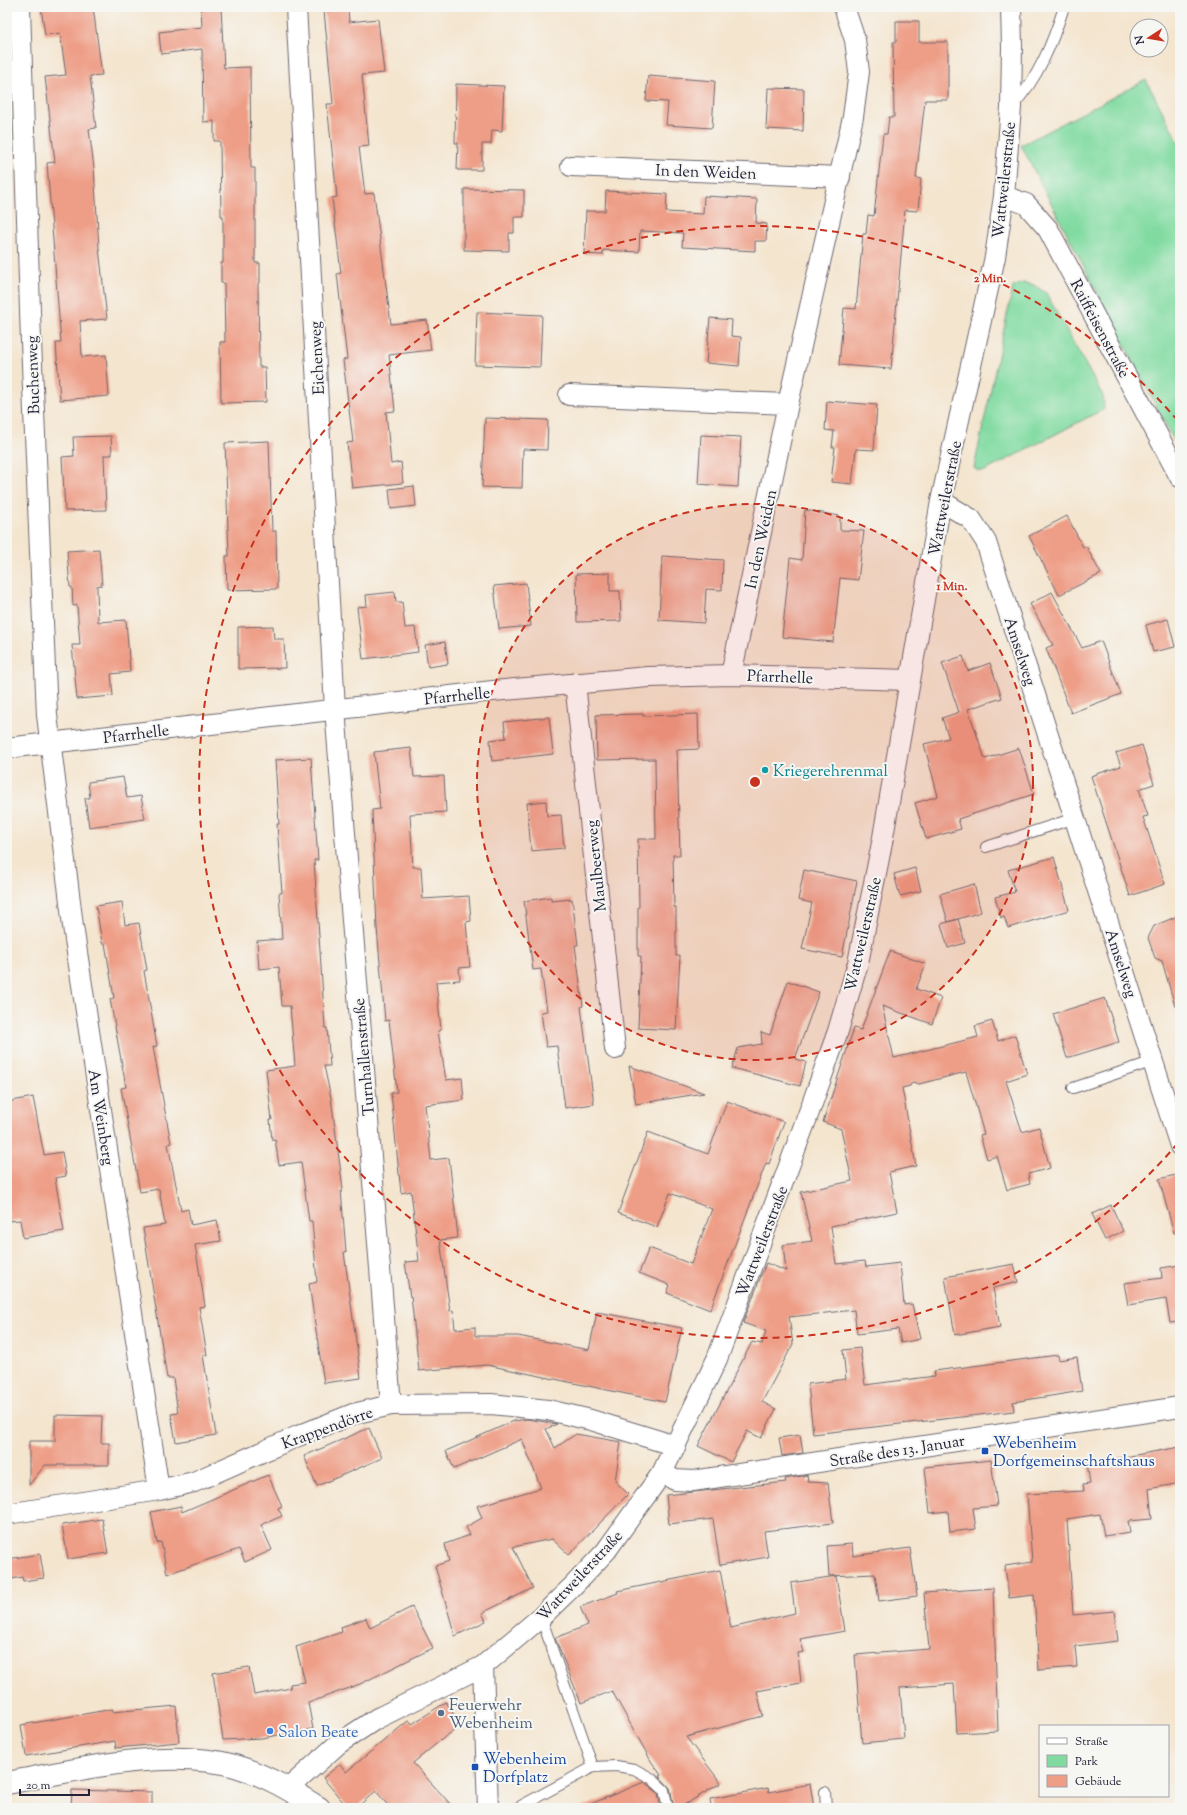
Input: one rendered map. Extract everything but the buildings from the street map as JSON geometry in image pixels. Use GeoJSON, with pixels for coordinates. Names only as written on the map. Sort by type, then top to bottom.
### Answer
{"type":"FeatureCollection","features":[{"type":"Feature","properties":{"kind":"main road"},"geometry":{"type":"LineString","coordinates":[[7,1783],[142,1760],[204,1761],[235,1766],[263,1776],[288,1788],[319,1808]]}},
{"type":"Feature","properties":{"kind":"street","name":"Buchenweg"},"geometry":{"type":"LineString","coordinates":[[20,7],[31,349],[47,715],[50,743]]}},
{"type":"Feature","properties":{"kind":"street","name":"Eichenweg"},"geometry":{"type":"LineString","coordinates":[[296,7],[335,709]]}},
{"type":"Feature","properties":{"kind":"street","name":"In den Weiden"},"geometry":{"type":"LineString","coordinates":[[731,674],[788,404],[853,117],[859,72],[855,40],[844,7]]}},
{"type":"Feature","properties":{"kind":"street","name":"Wattweilerstraße"},"geometry":{"type":"LineString","coordinates":[[288,1788],[338,1744],[376,1719],[483,1666],[541,1617],[606,1551],[662,1473],[717,1359],[808,1116],[838,1030],[858,963],[882,843],[941,501],[995,256],[1004,196],[1010,107],[1012,47],[1011,7]]}},
{"type":"Feature","properties":{"kind":"street","name":"In den Weiden"},"geometry":{"type":"LineString","coordinates":[[571,166],[840,177]]}},
{"type":"Feature","properties":{"kind":"street","name":"Raiffeisenstraße"},"geometry":{"type":"LineString","coordinates":[[1004,196],[1026,204],[1048,229],[1180,478]]}},
{"type":"Feature","properties":{"kind":"street"},"geometry":{"type":"LineString","coordinates":[[569,396],[788,404]]}},
{"type":"Feature","properties":{"kind":"street","name":"Amselweg"},"geometry":{"type":"LineString","coordinates":[[941,501],[971,520],[986,542],[1154,1061],[1180,1146]]}},
{"type":"Feature","properties":{"kind":"street","name":"Pfarrhelle"},"geometry":{"type":"LineString","coordinates":[[7,748],[335,709],[575,683],[648,677],[731,674],[910,680]]}},
{"type":"Feature","properties":{"kind":"street","name":"Maulbeerweg"},"geometry":{"type":"LineString","coordinates":[[575,683],[615,1049]]}},
{"type":"Feature","properties":{"kind":"street","name":"Turnhallenstraße"},"geometry":{"type":"LineString","coordinates":[[335,709],[391,1405]]}},
{"type":"Feature","properties":{"kind":"street","name":"Am Weinberg"},"geometry":{"type":"LineString","coordinates":[[50,743],[73,926],[159,1490]]}},
{"type":"Feature","properties":{"kind":"street","name":"Krappendörre"},"geometry":{"type":"LineString","coordinates":[[7,1514],[159,1490],[194,1482],[222,1471],[298,1436],[353,1414],[391,1405],[491,1404],[548,1410],[591,1420],[676,1446]]}},
{"type":"Feature","properties":{"kind":"street","name":"Straße des 13. Januar"},"geometry":{"type":"LineString","coordinates":[[662,1473],[674,1480],[693,1481],[1180,1407]]}},
{"type":"Feature","properties":{"kind":"street"},"geometry":{"type":"LineString","coordinates":[[483,1666],[488,1808]]}},
{"type":"Feature","properties":{"kind":"lane"},"geometry":{"type":"LineString","coordinates":[[1010,107],[1025,93],[1039,69],[1064,7]]}},
{"type":"Feature","properties":{"kind":"lane"},"geometry":{"type":"LineString","coordinates":[[986,847],[1075,818]]}},
{"type":"Feature","properties":{"kind":"lane"},"geometry":{"type":"LineString","coordinates":[[1073,1088],[1154,1061]]}},
{"type":"Feature","properties":{"kind":"lane"},"geometry":{"type":"LineString","coordinates":[[541,1617],[593,1767]]}},
{"type":"Feature","properties":{"kind":"lane"},"geometry":{"type":"LineString","coordinates":[[517,1808],[593,1767],[616,1766],[634,1769],[645,1775],[664,1790],[668,1808]]}},
{"type":"Feature","properties":{"kind":"lane"},"geometry":{"type":"LineString","coordinates":[[826,1792],[826,1808]]}},
{"type":"Feature","properties":{"kind":"green space"},"geometry":{"type":"Polygon","coordinates":[[[1146,80],[1180,145],[1180,452],[1021,145],[1146,80]]]}},
{"type":"Feature","properties":{"kind":"green space"},"geometry":{"type":"Polygon","coordinates":[[[1023,283],[1034,285],[1046,293],[1103,396],[1104,409],[985,471],[978,471],[974,468],[1013,287],[1023,283]]]}},
{"type":"Feature","properties":{"kind":"place","name":"Kriegerehrenmal"},"geometry":{"type":"Point","coordinates":[765,770]}},
{"type":"Feature","properties":{"kind":"place","name":"Webenheim Dorfgemeinschaftshaus"},"geometry":{"type":"Point","coordinates":[985,1451]}},
{"type":"Feature","properties":{"kind":"place","name":"Feuerwehr Webenheim"},"geometry":{"type":"Point","coordinates":[441,1713]}},
{"type":"Feature","properties":{"kind":"place","name":"Salon Beate"},"geometry":{"type":"Point","coordinates":[270,1731]}},
{"type":"Feature","properties":{"kind":"place","name":"Webenheim Dorfplatz"},"geometry":{"type":"Point","coordinates":[475,1767]}}]}
